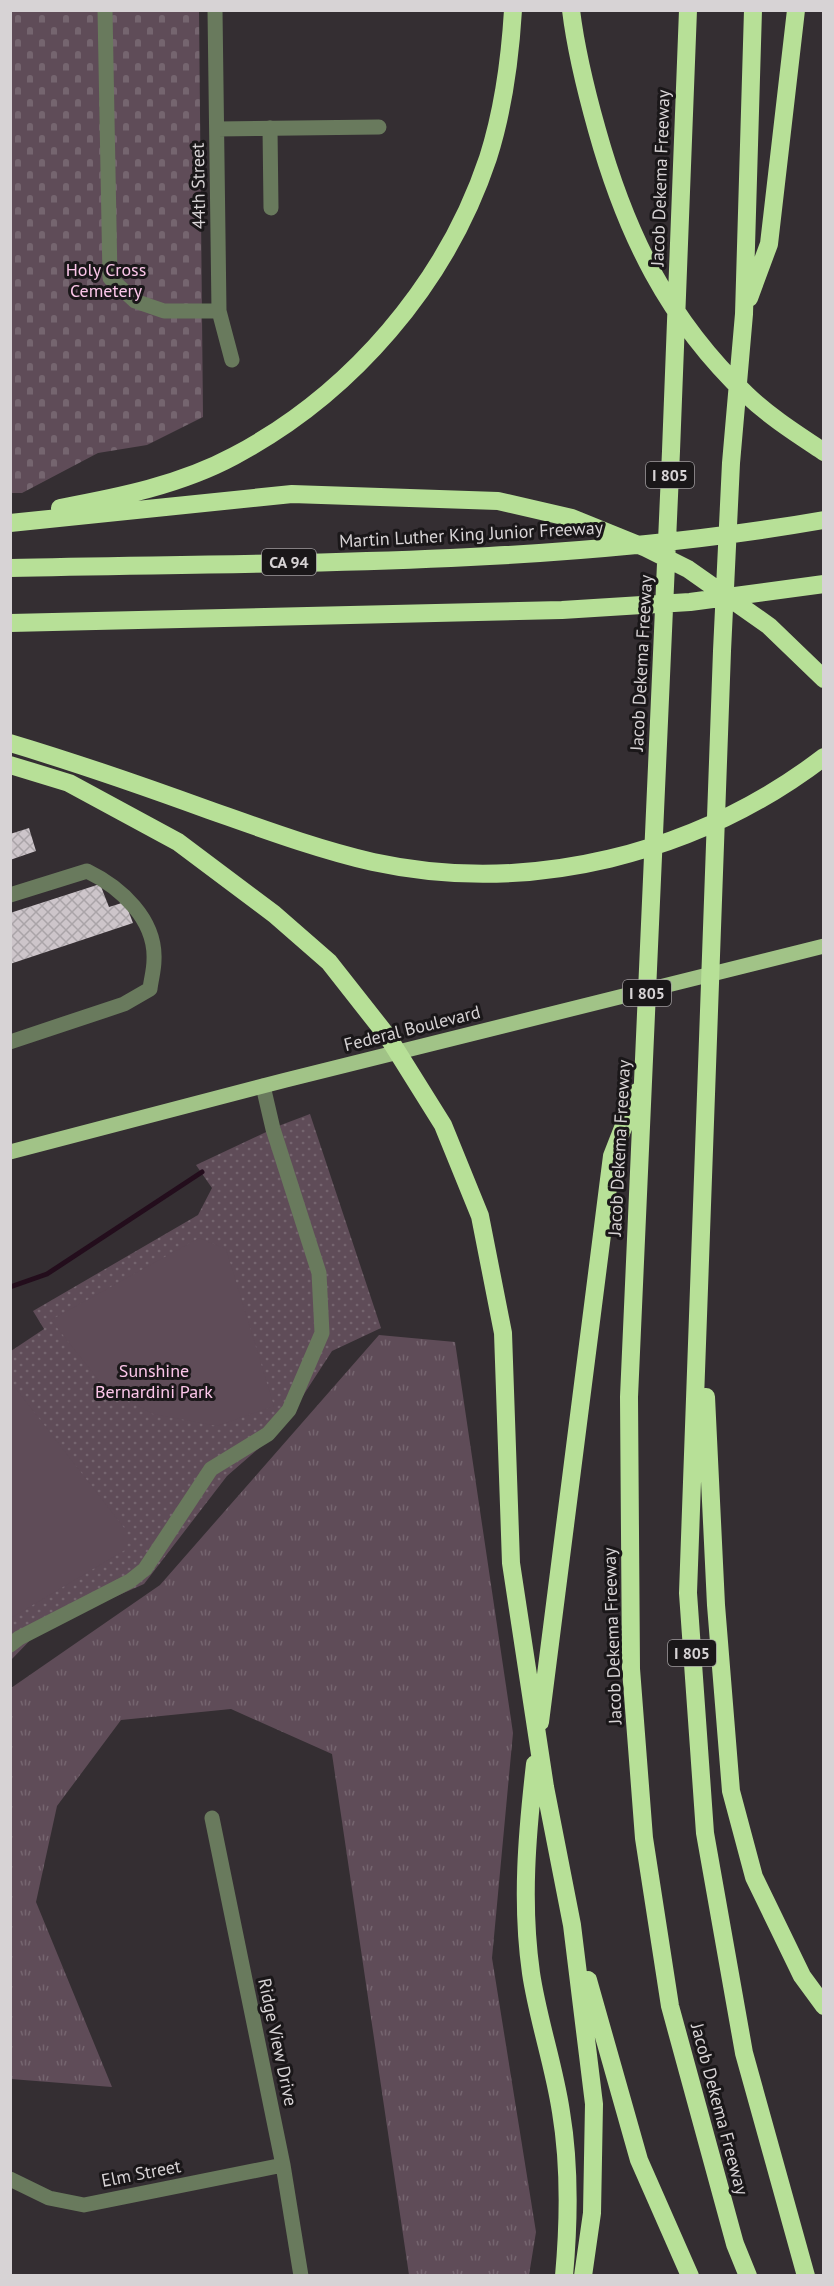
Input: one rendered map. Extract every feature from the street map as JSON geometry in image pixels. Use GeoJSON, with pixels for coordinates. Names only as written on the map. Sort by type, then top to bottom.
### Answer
{"type":"FeatureCollection","features":[{"type":"Feature","properties":{"kind":"highway"},"geometry":{"type":"LineString","coordinates":[[10,516],[115,498],[182,479],[232,457],[304,411],[362,361],[408,307],[432,273],[470,203],[488,158],[498,118],[513,10]]}},
{"type":"Feature","properties":{"kind":"highway","name":"Jacob Dekema Freeway"},"geometry":{"type":"LineString","coordinates":[[688,10],[629,1397],[631,1670],[644,1838],[670,2006],[735,2244],[748,2276]]}},
{"type":"Feature","properties":{"kind":"highway","name":"I 805"},"geometry":{"type":"LineString","coordinates":[[753,10],[744,314],[731,474],[688,1593],[705,1833],[744,2053],[806,2276]]}},
{"type":"Feature","properties":{"kind":"highway"},"geometry":{"type":"LineString","coordinates":[[744,314],[769,244],[796,10]]}},
{"type":"Feature","properties":{"kind":"highway"},"geometry":{"type":"LineString","coordinates":[[572,18],[586,90],[613,181],[627,219],[662,292],[690,330],[747,395],[824,452]]}},
{"type":"Feature","properties":{"kind":"highway"},"geometry":{"type":"LineString","coordinates":[[10,523],[292,494],[498,501],[572,518],[646,548],[688,569],[769,626],[824,679]]}},
{"type":"Feature","properties":{"kind":"highway","name":"Martin Luther King Junior Freeway"},"geometry":{"type":"LineString","coordinates":[[10,568],[462,558],[567,552],[691,540],[824,520]]}},
{"type":"Feature","properties":{"kind":"highway"},"geometry":{"type":"LineString","coordinates":[[10,623],[562,610],[690,602],[824,584]]}},
{"type":"Feature","properties":{"kind":"highway"},"geometry":{"type":"LineString","coordinates":[[10,743],[117,777],[293,840],[375,862],[447,872],[516,872],[624,856],[686,835],[740,810],[800,776],[824,757]]}},
{"type":"Feature","properties":{"kind":"highway"},"geometry":{"type":"LineString","coordinates":[[10,765],[69,783],[178,842],[274,915],[329,962],[388,1036],[443,1125],[480,1216],[503,1333],[512,1563],[545,1788],[572,1925],[594,2104],[592,2212],[584,2276]]}},
{"type":"Feature","properties":{"kind":"highway"},"geometry":{"type":"LineString","coordinates":[[564,2276],[568,2224],[565,2143],[555,2077],[531,1974],[526,1925],[526,1856],[555,1591],[612,1156],[643,1077]]}},
{"type":"Feature","properties":{"kind":"highway"},"geometry":{"type":"LineString","coordinates":[[700,1267],[716,1605],[731,1791],[754,1877],[802,1976],[824,2006]]}},
{"type":"Feature","properties":{"kind":"highway"},"geometry":{"type":"LineString","coordinates":[[572,1925],[639,2160],[690,2276]]}},
{"type":"Feature","properties":{"kind":"main road","name":"Federal Boulevard"},"geometry":{"type":"LineString","coordinates":[[10,1152],[263,1086],[824,946]]}},
{"type":"Feature","properties":{"kind":"street"},"geometry":{"type":"LineString","coordinates":[[105,10],[111,278],[135,301],[164,311],[219,311]]}},
{"type":"Feature","properties":{"kind":"street","name":"44th Street"},"geometry":{"type":"LineString","coordinates":[[215,10],[219,311],[232,360]]}},
{"type":"Feature","properties":{"kind":"street"},"geometry":{"type":"LineString","coordinates":[[217,129],[379,127]]}},
{"type":"Feature","properties":{"kind":"street"},"geometry":{"type":"LineString","coordinates":[[270,128],[271,208]]}},
{"type":"Feature","properties":{"kind":"street"},"geometry":{"type":"LineString","coordinates":[[10,895],[87,871],[109,882],[133,903],[148,930],[155,959],[150,989],[124,1004],[10,1042]]}},
{"type":"Feature","properties":{"kind":"street"},"geometry":{"type":"LineString","coordinates":[[10,1645],[19,1638],[130,1581],[145,1569],[211,1469],[268,1434],[289,1410],[322,1333],[320,1273],[273,1129],[263,1086]]}},
{"type":"Feature","properties":{"kind":"street","name":"Ridge View Drive"},"geometry":{"type":"LineString","coordinates":[[212,1818],[283,2165],[301,2276]]}},
{"type":"Feature","properties":{"kind":"street","name":"Elm Street"},"geometry":{"type":"LineString","coordinates":[[10,2179],[49,2198],[84,2205],[283,2165]]}},
{"type":"Feature","properties":{"kind":"green space","name":"Holy Cross Cemetery"},"geometry":{"type":"Polygon","coordinates":[[[10,11],[199,11],[203,417],[147,445],[98,453],[22,493],[10,493],[10,11]]]}},
{"type":"Feature","properties":{"kind":"green space","name":"Sunshine Bernardini Park"},"geometry":{"type":"Polygon","coordinates":[[[310,1114],[381,1328],[332,1351],[282,1428],[227,1476],[144,1584],[40,1630],[11,1660],[11,1351],[44,1329],[33,1311],[198,1215],[212,1188],[196,1165],[281,1125],[310,1114]]]}},
{"type":"Feature","properties":{"kind":"green space"},"geometry":{"type":"Polygon","coordinates":[[[199,1238],[226,1249],[274,1406],[217,1426],[153,1414],[105,1388],[51,1320],[199,1238]]]}},
{"type":"Feature","properties":{"kind":"green space"},"geometry":{"type":"Polygon","coordinates":[[[379,1335],[455,1342],[513,1733],[492,1958],[536,2232],[529,2275],[409,2275],[332,1754],[231,1709],[121,1720],[57,1806],[36,1902],[112,2087],[11,2079],[11,1688],[160,1585],[379,1335]]]}},
{"type":"Feature","properties":{"kind":"green space"},"geometry":{"type":"Polygon","coordinates":[[[10,1381],[125,1529],[125,1550],[11,1618],[10,1381]]]}},
{"type":"Feature","properties":{"kind":"building"},"geometry":{"type":"Polygon","coordinates":[[[29,828],[36,851],[10,860],[10,834],[29,828]]]}},
{"type":"Feature","properties":{"kind":"building"},"geometry":{"type":"Polygon","coordinates":[[[100,884],[109,907],[125,902],[133,923],[10,964],[10,913],[100,884]]]}},
{"type":"Feature","properties":{"kind":"waterway"},"geometry":{"type":"LineString","coordinates":[[10,1287],[47,1274],[202,1172]]}}]}
